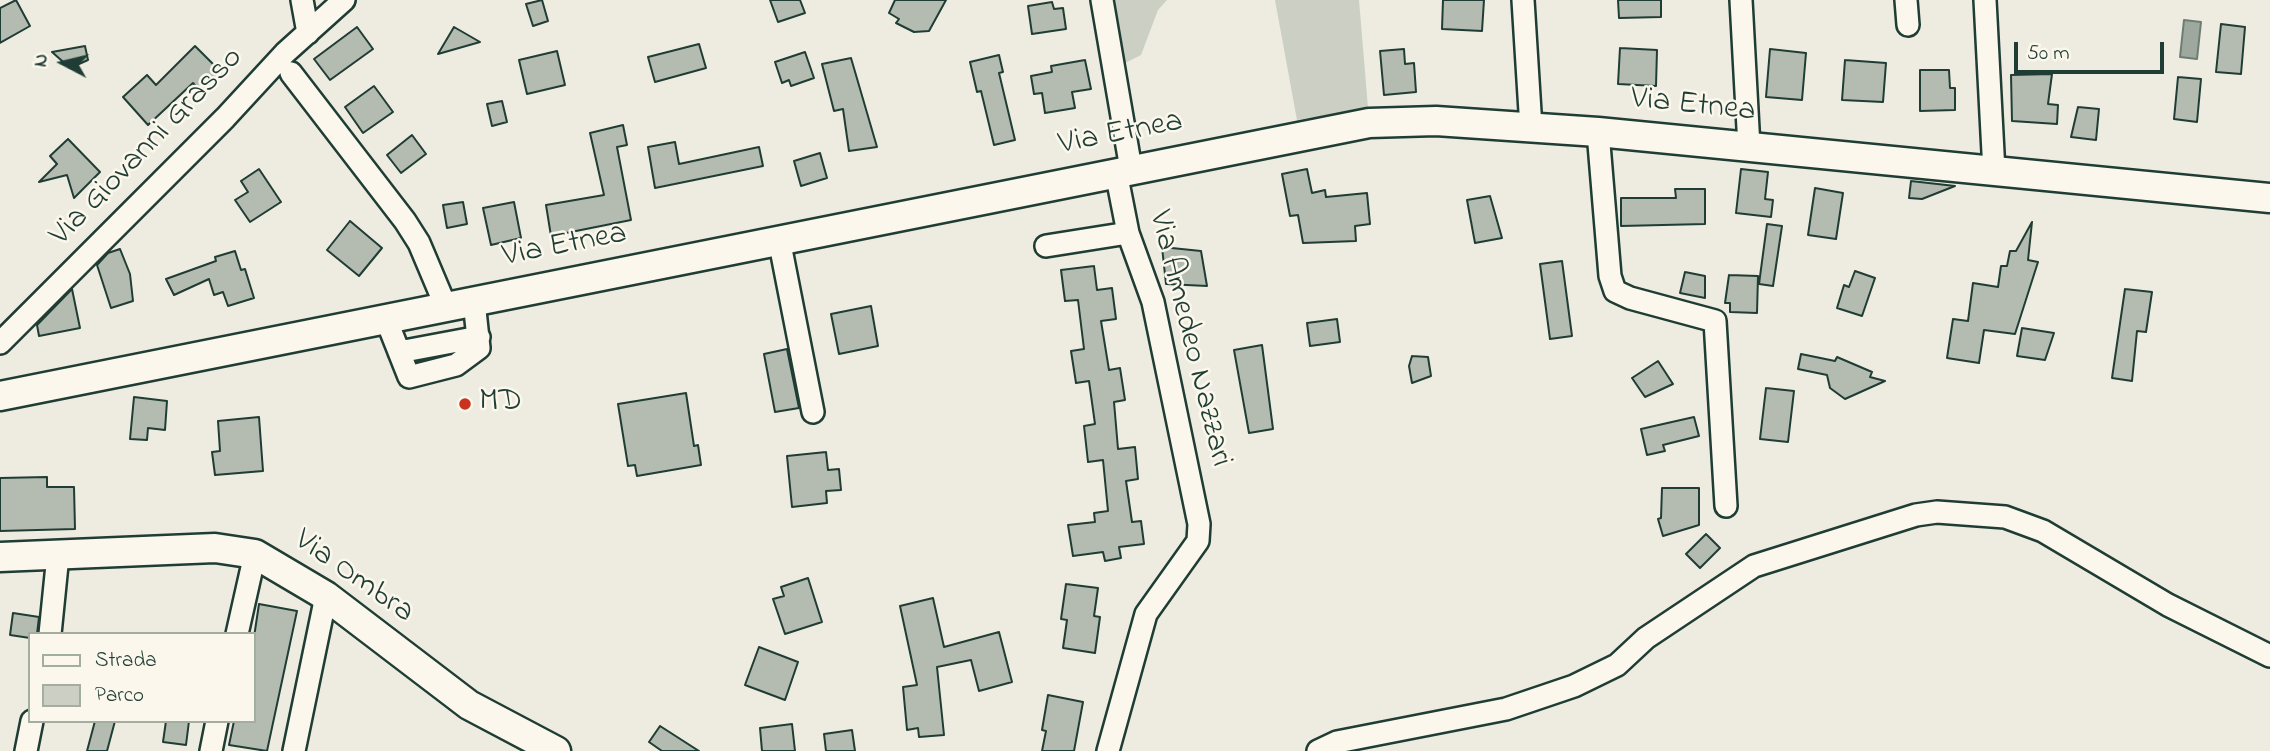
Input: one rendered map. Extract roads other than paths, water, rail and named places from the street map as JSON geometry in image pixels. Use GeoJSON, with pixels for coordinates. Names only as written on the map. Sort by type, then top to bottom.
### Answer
{"type":"FeatureCollection","features":[{"type":"Feature","properties":{"kind":"main road","name":"Via Etnea"},"geometry":{"type":"LineString","coordinates":[[0,396],[1369,123],[1425,121],[1598,132],[2270,198]]}},
{"type":"Feature","properties":{"kind":"main road","name":"Via Ombra"},"geometry":{"type":"LineString","coordinates":[[0,557],[215,548],[256,554],[326,596],[469,705],[556,751]]}},
{"type":"Feature","properties":{"kind":"street"},"geometry":{"type":"LineString","coordinates":[[302,0],[308,33]]}},
{"type":"Feature","properties":{"kind":"street","name":"Via Giovanni Grasso"},"geometry":{"type":"LineString","coordinates":[[0,343],[344,0]]}},
{"type":"Feature","properties":{"kind":"street","name":"Via Amedeo Nazzari"},"geometry":{"type":"LineString","coordinates":[[1102,0],[1124,170],[1128,233],[1153,302],[1199,524],[1198,541],[1146,614],[1108,751]]}},
{"type":"Feature","properties":{"kind":"street"},"geometry":{"type":"LineString","coordinates":[[1523,0],[1531,128]]}},
{"type":"Feature","properties":{"kind":"street"},"geometry":{"type":"LineString","coordinates":[[1741,0],[1749,148]]}},
{"type":"Feature","properties":{"kind":"street"},"geometry":{"type":"LineString","coordinates":[[1906,0],[1908,25]]}},
{"type":"Feature","properties":{"kind":"street"},"geometry":{"type":"LineString","coordinates":[[1985,0],[1994,172]]}},
{"type":"Feature","properties":{"kind":"street"},"geometry":{"type":"LineString","coordinates":[[291,73],[405,221],[419,243],[446,307]]}},
{"type":"Feature","properties":{"kind":"street"},"geometry":{"type":"LineString","coordinates":[[1598,132],[1610,276],[1615,291],[1630,298],[1715,321],[1726,506]]}},
{"type":"Feature","properties":{"kind":"street"},"geometry":{"type":"LineString","coordinates":[[1046,246],[1128,233]]}},
{"type":"Feature","properties":{"kind":"street"},"geometry":{"type":"LineString","coordinates":[[779,239],[813,412]]}},
{"type":"Feature","properties":{"kind":"street"},"geometry":{"type":"LineString","coordinates":[[386,319],[399,352],[479,337],[474,301]]}},
{"type":"Feature","properties":{"kind":"street"},"geometry":{"type":"LineString","coordinates":[[1318,751],[1337,741],[1506,709],[1574,686],[1617,665],[1646,638],[1754,566],[1916,515],[1937,512],[2005,517],[2043,531],[2168,605],[2270,656]]}},
{"type":"Feature","properties":{"kind":"street"},"geometry":{"type":"LineString","coordinates":[[237,632],[256,554]]}},
{"type":"Feature","properties":{"kind":"street"},"geometry":{"type":"LineString","coordinates":[[50,632],[58,555]]}},
{"type":"Feature","properties":{"kind":"street"},"geometry":{"type":"LineString","coordinates":[[293,751],[326,596]]}},
{"type":"Feature","properties":{"kind":"street"},"geometry":{"type":"LineString","coordinates":[[26,751],[32,723]]}},
{"type":"Feature","properties":{"kind":"street"},"geometry":{"type":"LineString","coordinates":[[211,751],[217,723]]}},
{"type":"Feature","properties":{"kind":"place","name":"MD"},"geometry":{"type":"Point","coordinates":[465,404]}}]}
